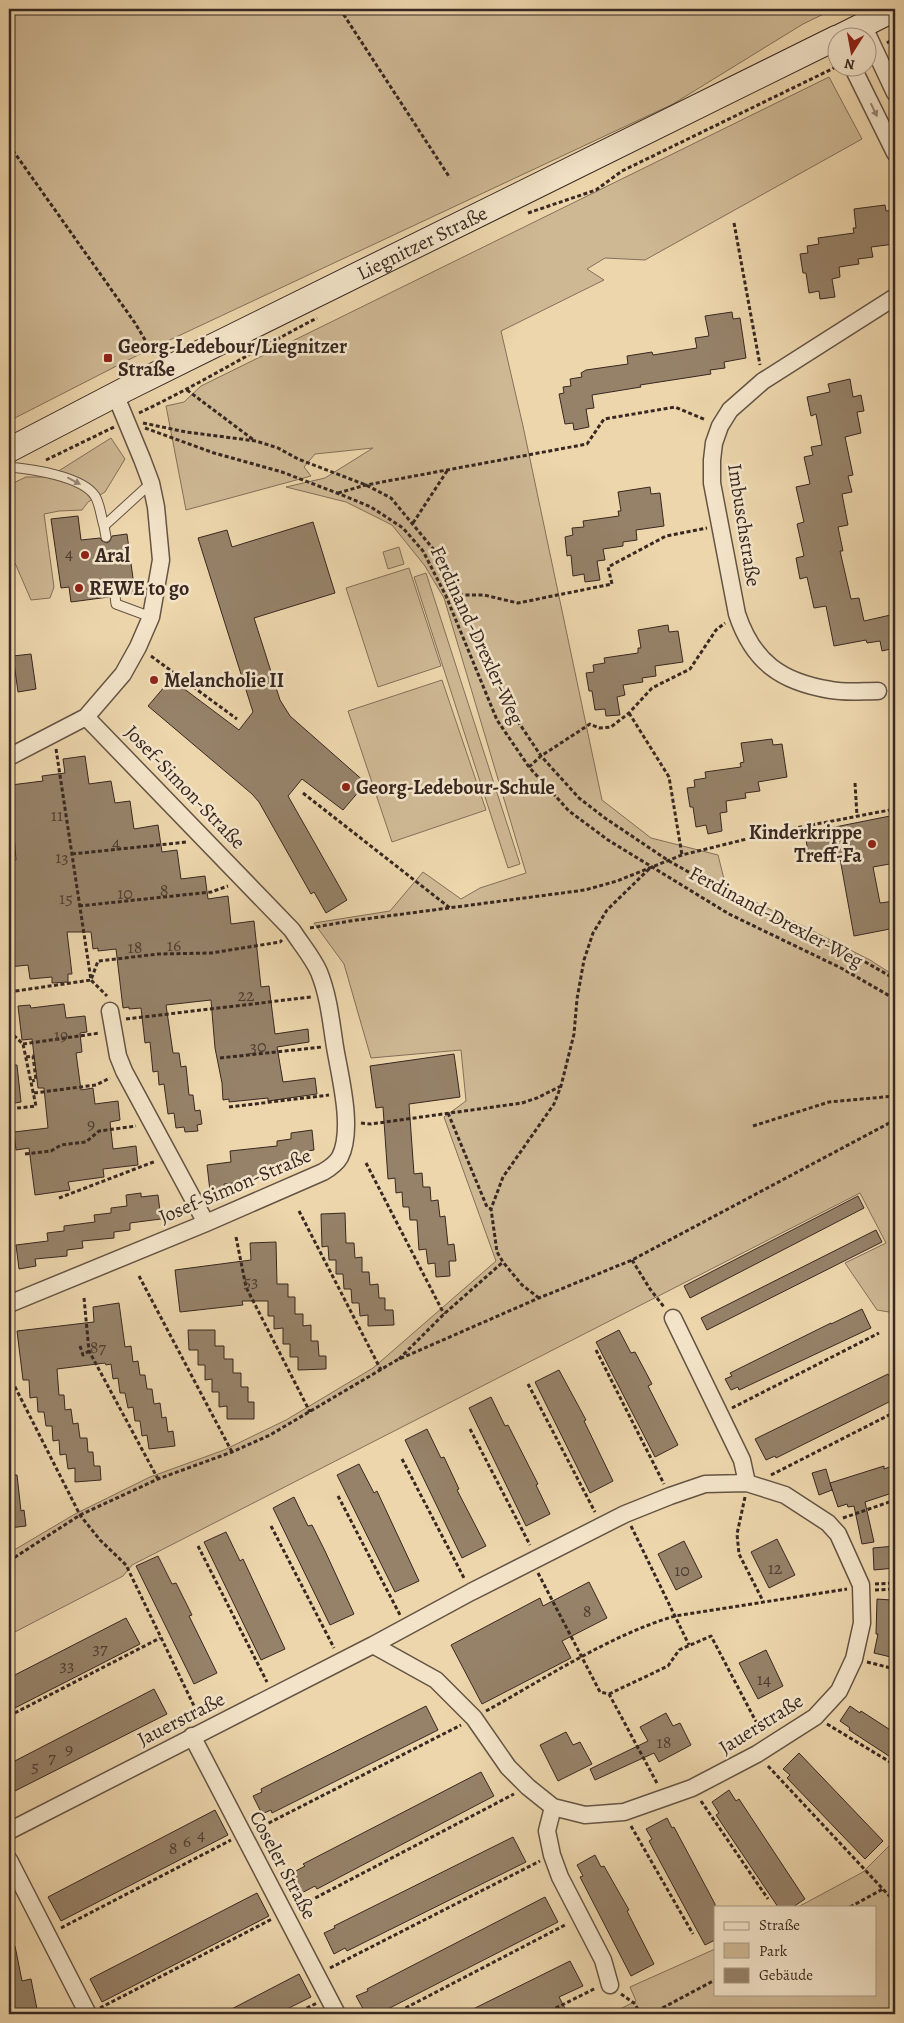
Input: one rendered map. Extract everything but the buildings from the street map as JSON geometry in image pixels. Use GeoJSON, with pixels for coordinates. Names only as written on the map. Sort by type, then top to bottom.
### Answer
{"type":"FeatureCollection","features":[{"type":"Feature","properties":{"kind":"main road","name":"Liegnitzer Straße"},"geometry":{"type":"LineString","coordinates":[[855,28],[895,9]]}},
{"type":"Feature","properties":{"kind":"main road","name":"Liegnitzer Straße"},"geometry":{"type":"LineString","coordinates":[[9,450],[163,370],[826,42]]}},
{"type":"Feature","properties":{"kind":"street"},"geometry":{"type":"LineString","coordinates":[[863,24],[895,93]]}},
{"type":"Feature","properties":{"kind":"street"},"geometry":{"type":"LineString","coordinates":[[858,78],[895,153]]}},
{"type":"Feature","properties":{"kind":"street","name":"Imbuschstraße"},"geometry":{"type":"LineString","coordinates":[[878,691],[832,691],[804,683],[778,673],[761,659],[755,651],[744,635],[737,614],[712,483],[712,460],[714,443],[720,426],[730,410],[763,381],[895,297]]}},
{"type":"Feature","properties":{"kind":"street"},"geometry":{"type":"LineString","coordinates":[[9,757],[86,717],[111,690],[138,647],[151,616],[161,560],[156,507],[151,483],[115,394]]}},
{"type":"Feature","properties":{"kind":"street","name":"Josef-Simon-Straße"},"geometry":{"type":"LineString","coordinates":[[10,1302],[206,1223],[334,1166],[340,1156],[344,1139],[345,1122],[335,1046],[327,995],[318,971],[292,930],[86,717]]}},
{"type":"Feature","properties":{"kind":"street"},"geometry":{"type":"LineString","coordinates":[[111,1021],[118,1056],[124,1071],[206,1223]]}},
{"type":"Feature","properties":{"kind":"street"},"geometry":{"type":"LineString","coordinates":[[673,1318],[742,1460],[747,1483]]}},
{"type":"Feature","properties":{"kind":"street","name":"Jauerstraße"},"geometry":{"type":"LineString","coordinates":[[9,1831],[192,1736],[341,1662],[471,1592],[625,1514],[705,1484],[747,1483],[785,1495],[828,1523],[838,1534],[862,1590],[862,1623],[854,1659],[838,1691],[816,1717],[763,1751],[692,1788],[624,1812],[585,1815],[553,1806],[528,1787],[508,1768],[474,1718],[436,1680],[373,1645]]}},
{"type":"Feature","properties":{"kind":"street","name":"Coseler Straße"},"geometry":{"type":"LineString","coordinates":[[192,1736],[337,2014]]}},
{"type":"Feature","properties":{"kind":"street"},"geometry":{"type":"LineString","coordinates":[[553,1806],[547,1831],[552,1855],[560,1877],[603,1960],[610,1985]]}},
{"type":"Feature","properties":{"kind":"street"},"geometry":{"type":"LineString","coordinates":[[9,1860],[93,2012]]}},
{"type":"Feature","properties":{"kind":"lane"},"geometry":{"type":"LineString","coordinates":[[9,467],[27,468],[73,479],[95,496],[106,537]]}},
{"type":"Feature","properties":{"kind":"lane"},"geometry":{"type":"LineString","coordinates":[[104,526],[151,483]]}},
{"type":"Feature","properties":{"kind":"lane"},"geometry":{"type":"LineString","coordinates":[[115,596],[116,604],[151,616]]}},
{"type":"Feature","properties":{"kind":"path"},"geometry":{"type":"LineString","coordinates":[[340,9],[450,178]]}},
{"type":"Feature","properties":{"kind":"path"},"geometry":{"type":"LineString","coordinates":[[526,214],[596,190],[622,171],[826,72]]}},
{"type":"Feature","properties":{"kind":"path"},"geometry":{"type":"LineString","coordinates":[[9,145],[135,323],[163,370]]}},
{"type":"Feature","properties":{"kind":"path"},"geometry":{"type":"LineString","coordinates":[[734,223],[763,381]]}},
{"type":"Feature","properties":{"kind":"path"},"geometry":{"type":"LineString","coordinates":[[27,468],[104,433],[187,390],[254,350],[324,314]]}},
{"type":"Feature","properties":{"kind":"path"},"geometry":{"type":"LineString","coordinates":[[187,390],[256,441]]}},
{"type":"Feature","properties":{"kind":"path"},"geometry":{"type":"LineString","coordinates":[[338,493],[366,485],[587,444],[604,419],[675,406],[720,426]]}},
{"type":"Feature","properties":{"kind":"path"},"geometry":{"type":"LineString","coordinates":[[126,420],[186,432],[256,441],[278,448],[298,459],[366,485],[391,498],[439,556],[459,595],[488,672],[541,756],[579,798],[605,818],[670,861],[744,902],[848,952],[895,979]]}},
{"type":"Feature","properties":{"kind":"path","name":"Ferdinand-Drexler-Weg"},"geometry":{"type":"LineString","coordinates":[[126,420],[214,453],[282,472],[338,493],[371,507],[403,528],[423,551],[446,596],[497,720],[529,767],[569,811],[608,840],[729,914],[840,968],[895,999]]}},
{"type":"Feature","properties":{"kind":"path"},"geometry":{"type":"LineString","coordinates":[[413,523],[447,470]]}},
{"type":"Feature","properties":{"kind":"path"},"geometry":{"type":"LineString","coordinates":[[459,595],[484,595],[518,603],[612,584],[608,567],[616,562],[666,536],[720,526]]}},
{"type":"Feature","properties":{"kind":"path"},"geometry":{"type":"LineString","coordinates":[[529,767],[541,756],[590,724],[599,728],[610,728],[629,713],[652,688],[690,669],[716,630],[737,614]]}},
{"type":"Feature","properties":{"kind":"path"},"geometry":{"type":"LineString","coordinates":[[138,647],[237,720]]}},
{"type":"Feature","properties":{"kind":"path"},"geometry":{"type":"LineString","coordinates":[[629,713],[669,777],[682,855]]}},
{"type":"Feature","properties":{"kind":"path"},"geometry":{"type":"LineString","coordinates":[[51,735],[56,749],[90,980],[107,996],[111,1021]]}},
{"type":"Feature","properties":{"kind":"path"},"geometry":{"type":"LineString","coordinates":[[855,782],[857,816]]}},
{"type":"Feature","properties":{"kind":"path"},"geometry":{"type":"LineString","coordinates":[[303,793],[450,908]]}},
{"type":"Feature","properties":{"kind":"path"},"geometry":{"type":"LineString","coordinates":[[90,980],[98,961],[158,954],[221,951],[280,942],[292,930],[585,890],[617,881],[682,855],[775,832],[895,809]]}},
{"type":"Feature","properties":{"kind":"path"},"geometry":{"type":"LineString","coordinates":[[72,854],[185,843],[199,832]]}},
{"type":"Feature","properties":{"kind":"path"},"geometry":{"type":"LineString","coordinates":[[539,1298],[522,1285],[503,1262],[498,1252],[491,1209],[504,1177],[554,1104],[561,1086],[574,1034],[584,960],[593,933],[607,910],[652,866]]}},
{"type":"Feature","properties":{"kind":"path"},"geometry":{"type":"LineString","coordinates":[[79,906],[211,892],[244,880]]}},
{"type":"Feature","properties":{"kind":"path"},"geometry":{"type":"LineString","coordinates":[[9,992],[90,980]]}},
{"type":"Feature","properties":{"kind":"path"},"geometry":{"type":"LineString","coordinates":[[23,1044],[111,1021],[327,995]]}},
{"type":"Feature","properties":{"kind":"path"},"geometry":{"type":"LineString","coordinates":[[9,1031],[23,1044],[36,1106],[9,1109]]}},
{"type":"Feature","properties":{"kind":"path"},"geometry":{"type":"LineString","coordinates":[[220,1058],[335,1046]]}},
{"type":"Feature","properties":{"kind":"path"},"geometry":{"type":"LineString","coordinates":[[26,1057],[33,1056],[36,1080],[32,1080]]}},
{"type":"Feature","properties":{"kind":"path"},"geometry":{"type":"LineString","coordinates":[[34,1093],[96,1085],[124,1071]]}},
{"type":"Feature","properties":{"kind":"path"},"geometry":{"type":"LineString","coordinates":[[345,1122],[371,1124],[522,1103],[561,1086]]}},
{"type":"Feature","properties":{"kind":"path"},"geometry":{"type":"LineString","coordinates":[[229,1108],[342,1093]]}},
{"type":"Feature","properties":{"kind":"path"},"geometry":{"type":"LineString","coordinates":[[753,1126],[829,1102],[895,1096]]}},
{"type":"Feature","properties":{"kind":"path"},"geometry":{"type":"LineString","coordinates":[[448,1114],[487,1207],[491,1209]]}},
{"type":"Feature","properties":{"kind":"path"},"geometry":{"type":"LineString","coordinates":[[9,1561],[80,1515],[158,1479],[232,1452],[270,1435],[397,1360],[632,1260],[895,1120]]}},
{"type":"Feature","properties":{"kind":"path"},"geometry":{"type":"LineString","coordinates":[[25,1154],[51,1151],[61,1144],[86,1142],[99,1131],[154,1124]]}},
{"type":"Feature","properties":{"kind":"path"},"geometry":{"type":"LineString","coordinates":[[59,1198],[171,1155]]}},
{"type":"Feature","properties":{"kind":"path"},"geometry":{"type":"LineString","coordinates":[[366,1163],[444,1314]]}},
{"type":"Feature","properties":{"kind":"path"},"geometry":{"type":"LineString","coordinates":[[299,1211],[381,1370]]}},
{"type":"Feature","properties":{"kind":"path"},"geometry":{"type":"LineString","coordinates":[[236,1237],[246,1287],[310,1412]]}},
{"type":"Feature","properties":{"kind":"path"},"geometry":{"type":"LineString","coordinates":[[632,1260],[650,1289],[673,1318]]}},
{"type":"Feature","properties":{"kind":"path"},"geometry":{"type":"LineString","coordinates":[[397,1360],[444,1314],[503,1262]]}},
{"type":"Feature","properties":{"kind":"path"},"geometry":{"type":"LineString","coordinates":[[139,1276],[232,1452]]}},
{"type":"Feature","properties":{"kind":"path"},"geometry":{"type":"LineString","coordinates":[[84,1298],[89,1351],[158,1479]]}},
{"type":"Feature","properties":{"kind":"path"},"geometry":{"type":"LineString","coordinates":[[720,1414],[879,1332]]}},
{"type":"Feature","properties":{"kind":"path"},"geometry":{"type":"LineString","coordinates":[[80,1346],[84,1355],[89,1351]]}},
{"type":"Feature","properties":{"kind":"path"},"geometry":{"type":"LineString","coordinates":[[596,1350],[670,1496]]}},
{"type":"Feature","properties":{"kind":"path"},"geometry":{"type":"LineString","coordinates":[[9,1375],[80,1515],[100,1540],[126,1565],[195,1708],[192,1736]]}},
{"type":"Feature","properties":{"kind":"path"},"geometry":{"type":"LineString","coordinates":[[528,1384],[602,1526]]}},
{"type":"Feature","properties":{"kind":"path"},"geometry":{"type":"LineString","coordinates":[[763,1601],[739,1554],[737,1534],[747,1483],[768,1476],[895,1412]]}},
{"type":"Feature","properties":{"kind":"path"},"geometry":{"type":"LineString","coordinates":[[470,1428],[600,1692],[609,1694],[668,1666],[679,1650],[711,1636],[763,1751],[895,1902]]}},
{"type":"Feature","properties":{"kind":"path"},"geometry":{"type":"LineString","coordinates":[[402,1459],[471,1592]]}},
{"type":"Feature","properties":{"kind":"path"},"geometry":{"type":"LineString","coordinates":[[338,1496],[406,1627]]}},
{"type":"Feature","properties":{"kind":"path"},"geometry":{"type":"LineString","coordinates":[[828,1523],[895,1500]]}},
{"type":"Feature","properties":{"kind":"path"},"geometry":{"type":"LineString","coordinates":[[625,1514],[689,1645]]}},
{"type":"Feature","properties":{"kind":"path"},"geometry":{"type":"LineString","coordinates":[[271,1526],[341,1662]]}},
{"type":"Feature","properties":{"kind":"path"},"geometry":{"type":"LineString","coordinates":[[198,1546],[274,1696]]}},
{"type":"Feature","properties":{"kind":"path"},"geometry":{"type":"LineString","coordinates":[[862,1590],[895,1589]]}},
{"type":"Feature","properties":{"kind":"path"},"geometry":{"type":"LineString","coordinates":[[9,1716],[160,1638]]}},
{"type":"Feature","properties":{"kind":"path"},"geometry":{"type":"LineString","coordinates":[[854,1659],[895,1669]]}},
{"type":"Feature","properties":{"kind":"path"},"geometry":{"type":"LineString","coordinates":[[609,1694],[664,1798]]}},
{"type":"Feature","properties":{"kind":"path"},"geometry":{"type":"LineString","coordinates":[[816,1717],[895,1766]]}},
{"type":"Feature","properties":{"kind":"path"},"geometry":{"type":"LineString","coordinates":[[93,2012],[528,1787]]}},
{"type":"Feature","properties":{"kind":"path"},"geometry":{"type":"LineString","coordinates":[[692,1788],[768,1899]]}},
{"type":"Feature","properties":{"kind":"path"},"geometry":{"type":"LineString","coordinates":[[624,1812],[693,1934]]}},
{"type":"Feature","properties":{"kind":"path"},"geometry":{"type":"LineString","coordinates":[[317,1975],[552,1855]]}},
{"type":"Feature","properties":{"kind":"path"},"geometry":{"type":"LineString","coordinates":[[852,1906],[883,1889]]}},
{"type":"Feature","properties":{"kind":"path"},"geometry":{"type":"LineString","coordinates":[[394,2014],[581,1917]]}},
{"type":"Feature","properties":{"kind":"path"},"geometry":{"type":"LineString","coordinates":[[651,2014],[714,1981]]}},
{"type":"Feature","properties":{"kind":"path"},"geometry":{"type":"LineString","coordinates":[[544,2014],[591,1990],[610,1985],[634,2003],[642,2014]]}},
{"type":"Feature","properties":{"kind":"path"},"geometry":{"type":"LineString","coordinates":[[295,2014],[329,1997]]}},
{"type":"Feature","properties":{"kind":"green space"},"geometry":{"type":"Polygon","coordinates":[[[9,9],[834,9],[803,24],[673,104],[142,353],[9,421],[9,9]]]}},
{"type":"Feature","properties":{"kind":"green space"},"geometry":{"type":"Polygon","coordinates":[[[830,78],[862,139],[645,260],[605,258],[587,269],[604,280],[501,331],[523,426],[602,800],[651,838],[718,855],[726,887],[870,960],[895,976],[895,1313],[877,1310],[845,1263],[886,1243],[860,1193],[132,1565],[123,1576],[9,1635],[9,1553],[75,1514],[150,1477],[224,1450],[286,1420],[373,1368],[496,1261],[444,1117],[466,1101],[461,1050],[371,1058],[344,964],[314,923],[390,911],[423,872],[461,899],[480,888],[526,873],[444,598],[425,566],[392,525],[346,502],[286,487],[325,478],[373,448],[315,454],[304,467],[311,476],[186,510],[166,406],[184,402],[201,386],[830,78]]]}},
{"type":"Feature","properties":{"kind":"green space"},"geometry":{"type":"Polygon","coordinates":[[[111,438],[125,459],[105,492],[88,502],[82,510],[44,514],[54,587],[50,598],[31,600],[15,563],[9,560],[9,485],[26,477],[49,477],[111,438]]]}},
{"type":"Feature","properties":{"kind":"green space"},"geometry":{"type":"Polygon","coordinates":[[[399,547],[404,564],[388,569],[383,552],[399,547]]]}},
{"type":"Feature","properties":{"kind":"green space"},"geometry":{"type":"Polygon","coordinates":[[[409,568],[441,666],[378,687],[346,588],[409,568]]]}},
{"type":"Feature","properties":{"kind":"green space"},"geometry":{"type":"Polygon","coordinates":[[[426,573],[520,864],[508,868],[414,577],[426,573]]]}},
{"type":"Feature","properties":{"kind":"green space"},"geometry":{"type":"Polygon","coordinates":[[[442,680],[486,810],[392,842],[348,711],[442,680]]]}},
{"type":"Feature","properties":{"kind":"green space"},"geometry":{"type":"Polygon","coordinates":[[[895,1840],[895,2014],[610,2014],[636,2001],[630,1987],[714,1949],[714,1996],[876,1996],[876,1906],[800,1906],[863,1872],[895,1840]]]}},
{"type":"Feature","properties":{"kind":"place","name":"Georg-Ledebour/Liegnitzer Straße"},"geometry":{"type":"Point","coordinates":[108,358]}},
{"type":"Feature","properties":{"kind":"place","name":"Aral"},"geometry":{"type":"Point","coordinates":[85,555]}},
{"type":"Feature","properties":{"kind":"place","name":"REWE to go"},"geometry":{"type":"Point","coordinates":[79,588]}},
{"type":"Feature","properties":{"kind":"place","name":"Melancholie II"},"geometry":{"type":"Point","coordinates":[154,680]}},
{"type":"Feature","properties":{"kind":"place","name":"Georg-Ledebour-Schule"},"geometry":{"type":"Point","coordinates":[346,787]}},
{"type":"Feature","properties":{"kind":"place","name":"Kinderkrippe Treff-Fa"},"geometry":{"type":"Point","coordinates":[872,844]}}]}
